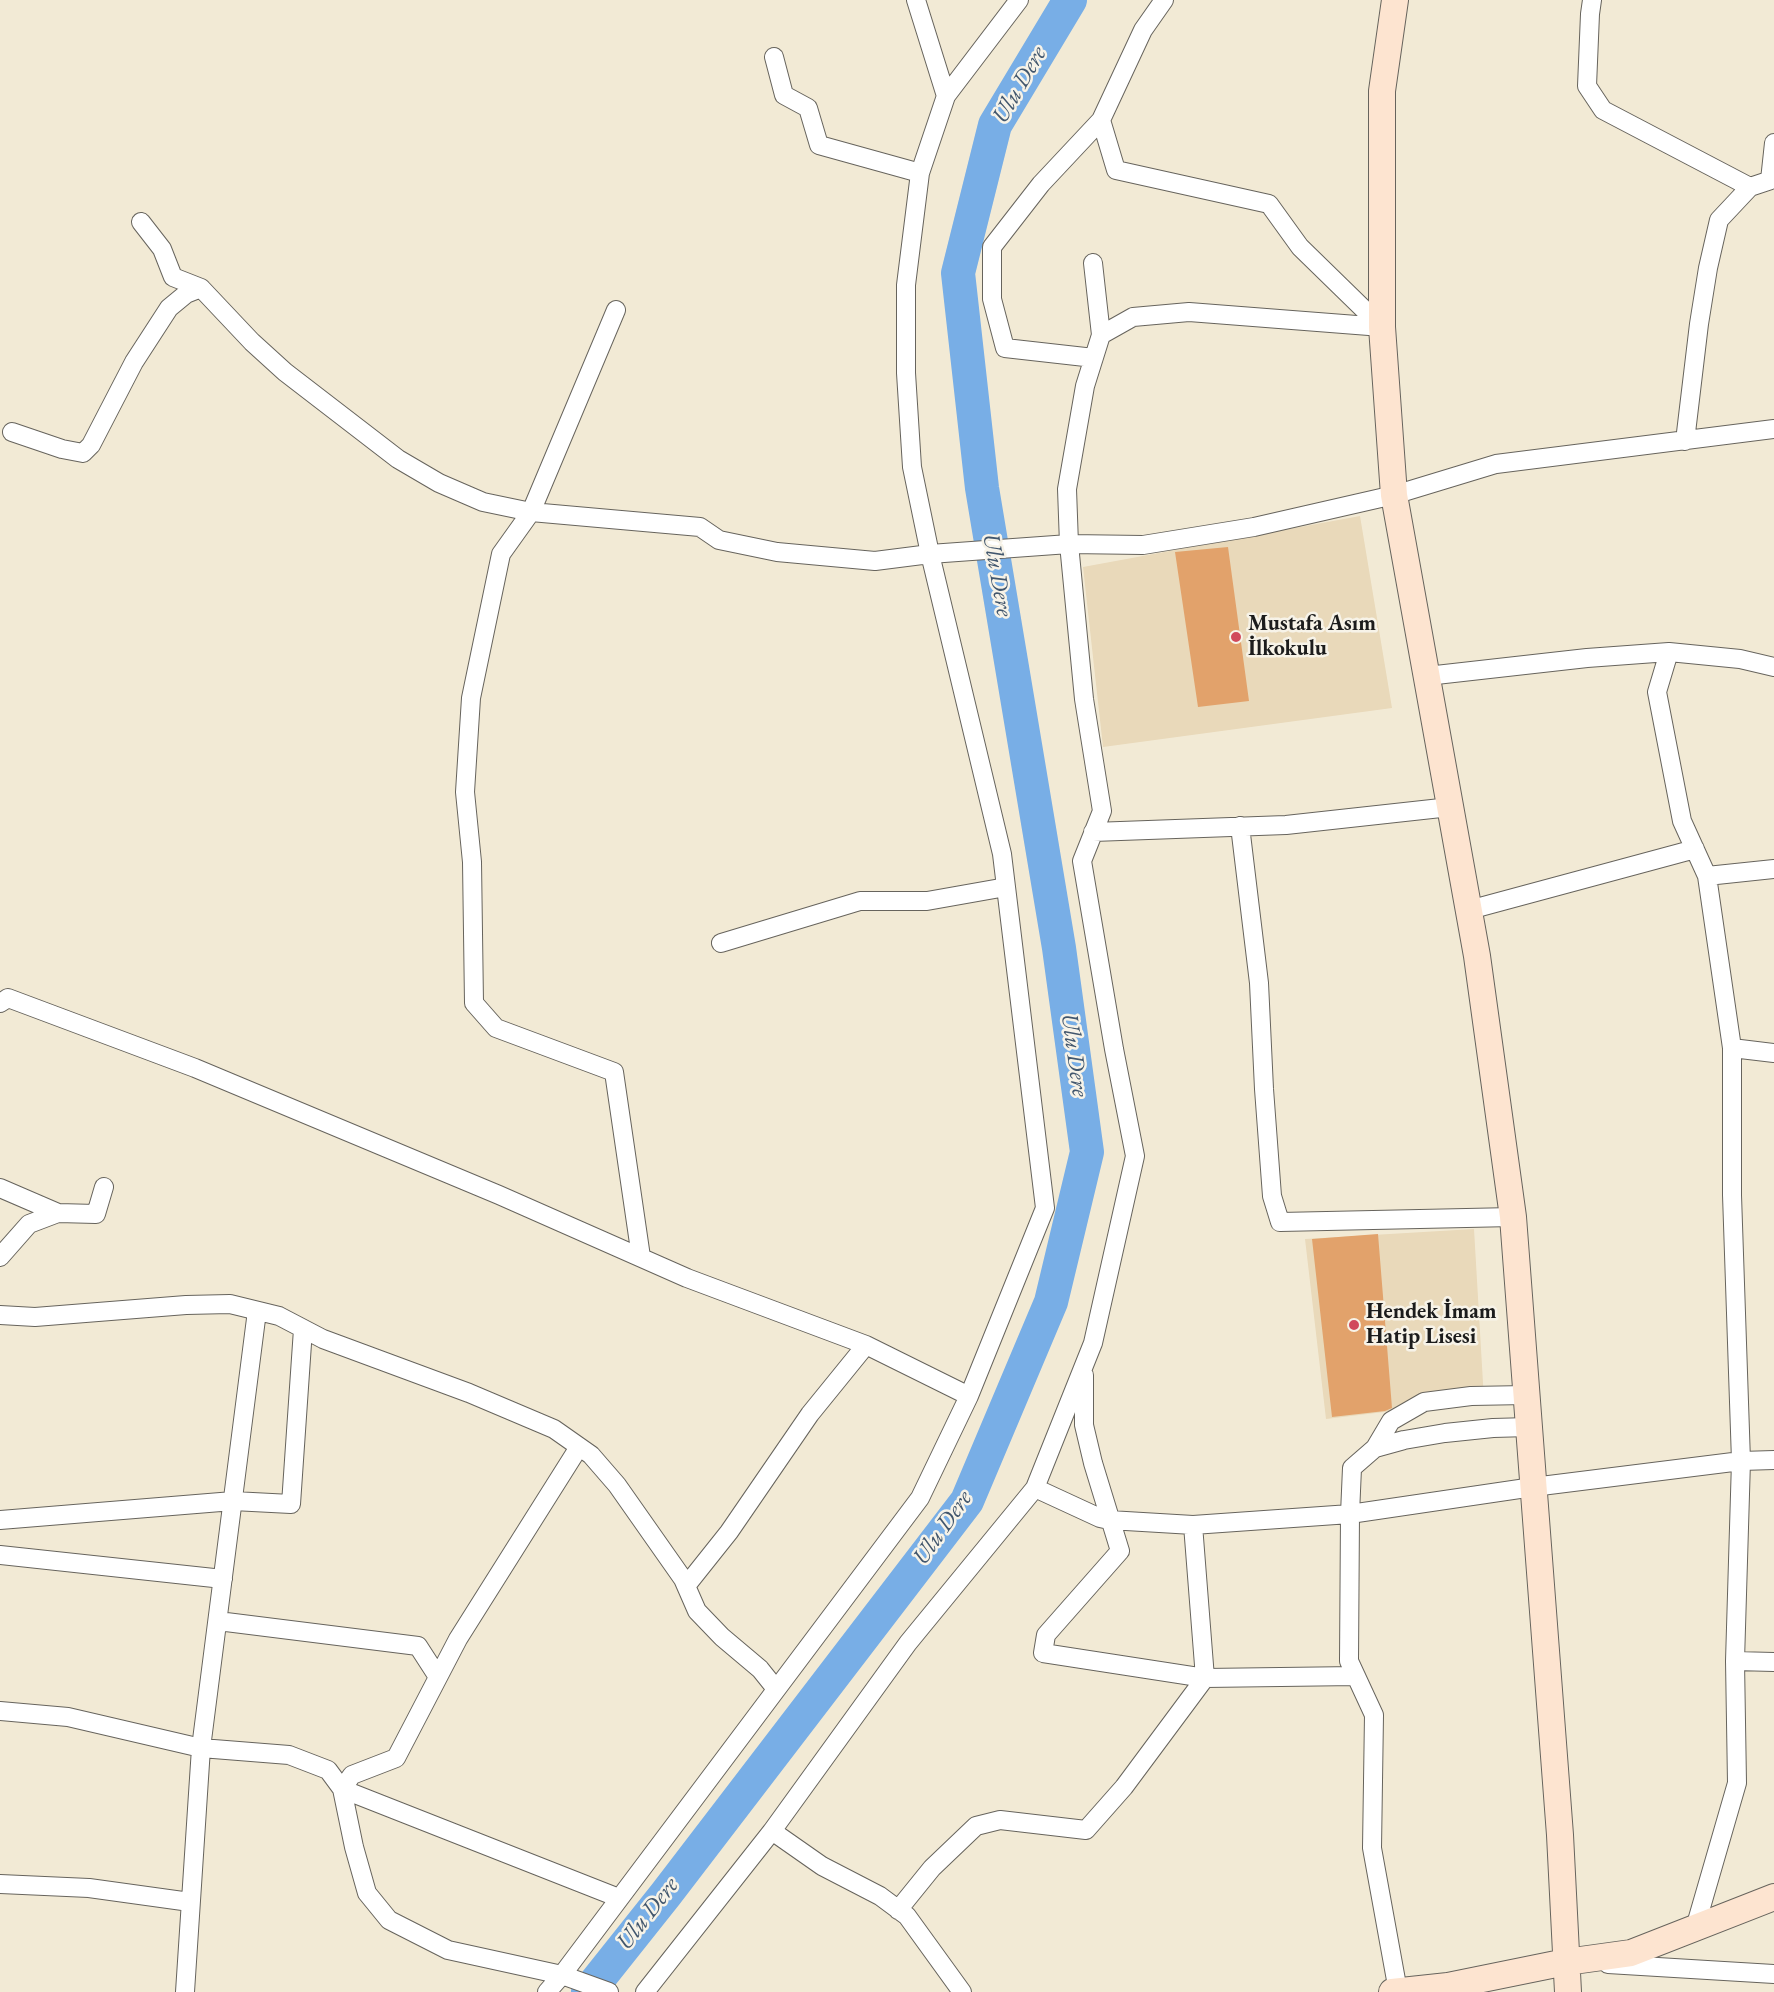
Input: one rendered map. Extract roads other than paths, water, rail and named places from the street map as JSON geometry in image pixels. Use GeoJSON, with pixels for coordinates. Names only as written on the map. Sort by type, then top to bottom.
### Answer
{"type":"FeatureCollection","features":[{"type":"Feature","properties":{"kind":"main road"},"geometry":{"type":"LineString","coordinates":[[1395,0],[1382,90],[1382,327],[1394,495],[1477,956],[1513,1216],[1560,1835],[1568,1992]]}},
{"type":"Feature","properties":{"kind":"main road"},"geometry":{"type":"LineString","coordinates":[[1392,1992],[1448,1989],[1566,1962],[1631,1953],[1774,1897]]}},
{"type":"Feature","properties":{"kind":"street"},"geometry":{"type":"LineString","coordinates":[[916,0],[946,96]]}},
{"type":"Feature","properties":{"kind":"street"},"geometry":{"type":"LineString","coordinates":[[547,1992],[570,1978],[620,1898],[920,1498],[969,1396],[1045,1208],[1002,854],[930,554],[912,467],[906,373],[906,285],[920,173],[946,96],[1004,23],[1019,0]]}},
{"type":"Feature","properties":{"kind":"street"},"geometry":{"type":"LineString","coordinates":[[1094,358],[1005,348],[992,299],[992,247],[1041,184],[1101,120],[1143,30],[1164,0]]}},
{"type":"Feature","properties":{"kind":"street"},"geometry":{"type":"LineString","coordinates":[[1592,0],[1587,86],[1604,110],[1750,187]]}},
{"type":"Feature","properties":{"kind":"street"},"geometry":{"type":"LineString","coordinates":[[774,57],[784,94],[808,108],[819,145],[920,173]]}},
{"type":"Feature","properties":{"kind":"street"},"geometry":{"type":"LineString","coordinates":[[1101,120],[1116,170],[1269,204],[1300,247],[1382,327]]}},
{"type":"Feature","properties":{"kind":"street"},"geometry":{"type":"LineString","coordinates":[[1685,441],[1699,324],[1719,220],[1750,187],[1772,179],[1774,143]]}},
{"type":"Feature","properties":{"kind":"street"},"geometry":{"type":"LineString","coordinates":[[141,222],[162,249],[173,277],[201,288],[252,342],[285,372],[398,459],[439,483],[483,502],[531,512],[700,526],[719,540],[777,552],[875,561],[930,554],[1069,544],[1143,545],[1254,526],[1394,495],[1496,464],[1774,429]]}},
{"type":"Feature","properties":{"kind":"street"},"geometry":{"type":"LineString","coordinates":[[645,1992],[772,1831],[908,1643],[1035,1488],[1094,1343],[1135,1156],[1082,861],[1102,811],[1084,699],[1069,544],[1067,489],[1085,386],[1101,335],[1093,263]]}},
{"type":"Feature","properties":{"kind":"street"},"geometry":{"type":"LineString","coordinates":[[12,432],[63,450],[83,453],[91,444],[134,362],[169,308],[186,294],[201,288]]}},
{"type":"Feature","properties":{"kind":"street"},"geometry":{"type":"LineString","coordinates":[[616,310],[531,512],[501,554],[471,698],[465,792],[472,862],[474,1003],[496,1028],[614,1072],[641,1257]]}},
{"type":"Feature","properties":{"kind":"street"},"geometry":{"type":"LineString","coordinates":[[1101,335],[1133,317],[1188,312],[1382,327]]}},
{"type":"Feature","properties":{"kind":"street"},"geometry":{"type":"LineString","coordinates":[[1669,652],[1658,692],[1682,820],[1707,876],[1732,1048],[1732,1195],[1742,1461],[1735,1661],[1737,1783],[1695,1928]]}},
{"type":"Feature","properties":{"kind":"street"},"geometry":{"type":"LineString","coordinates":[[1427,676],[1587,658],[1669,652],[1740,658],[1774,666]]}},
{"type":"Feature","properties":{"kind":"street"},"geometry":{"type":"LineString","coordinates":[[1093,832],[1286,825],[1450,807]]}},
{"type":"Feature","properties":{"kind":"street"},"geometry":{"type":"LineString","coordinates":[[1240,826],[1259,983],[1272,1196],[1280,1222],[1513,1216]]}},
{"type":"Feature","properties":{"kind":"street"},"geometry":{"type":"LineString","coordinates":[[1469,910],[1695,849]]}},
{"type":"Feature","properties":{"kind":"street"},"geometry":{"type":"LineString","coordinates":[[1707,876],[1774,869]]}},
{"type":"Feature","properties":{"kind":"street"},"geometry":{"type":"LineString","coordinates":[[721,943],[860,901],[927,901],[1006,887]]}},
{"type":"Feature","properties":{"kind":"street"},"geometry":{"type":"LineString","coordinates":[[0,1003],[8,998],[195,1068],[488,1190],[687,1278],[866,1345],[969,1396]]}},
{"type":"Feature","properties":{"kind":"street"},"geometry":{"type":"LineString","coordinates":[[1732,1048],[1774,1053]]}},
{"type":"Feature","properties":{"kind":"street"},"geometry":{"type":"LineString","coordinates":[[0,1188],[58,1213],[96,1214],[104,1187]]}},
{"type":"Feature","properties":{"kind":"street"},"geometry":{"type":"LineString","coordinates":[[0,1257],[29,1224],[58,1213]]}},
{"type":"Feature","properties":{"kind":"street"},"geometry":{"type":"LineString","coordinates":[[0,1315],[35,1317],[186,1305],[230,1304],[279,1316],[323,1339],[470,1393],[554,1429],[591,1455],[617,1485],[686,1586],[697,1611],[760,1669],[776,1689]]}},
{"type":"Feature","properties":{"kind":"street"},"geometry":{"type":"LineString","coordinates":[[185,1992],[201,1748],[257,1311]]}},
{"type":"Feature","properties":{"kind":"street"},"geometry":{"type":"LineString","coordinates":[[0,1520],[233,1501],[291,1504],[303,1329]]}},
{"type":"Feature","properties":{"kind":"street"},"geometry":{"type":"LineString","coordinates":[[686,1586],[729,1532],[810,1414],[866,1345]]}},
{"type":"Feature","properties":{"kind":"street"},"geometry":{"type":"LineString","coordinates":[[1084,1365],[1084,1425],[1109,1520],[1120,1551],[1046,1635],[1043,1653],[1205,1678],[1356,1676]]}},
{"type":"Feature","properties":{"kind":"street"},"geometry":{"type":"LineString","coordinates":[[1398,1991],[1372,1848],[1374,1715],[1349,1661],[1352,1468],[1375,1448],[1391,1421],[1424,1402],[1471,1396],[1526,1395]]}},
{"type":"Feature","properties":{"kind":"street"},"geometry":{"type":"LineString","coordinates":[[1375,1448],[1445,1433],[1529,1427]]}},
{"type":"Feature","properties":{"kind":"street"},"geometry":{"type":"LineString","coordinates":[[342,1789],[352,1775],[396,1758],[458,1639],[579,1447]]}},
{"type":"Feature","properties":{"kind":"street"},"geometry":{"type":"LineString","coordinates":[[1035,1488],[1100,1518],[1193,1525],[1350,1514],[1533,1487],[1742,1461],[1774,1460]]}},
{"type":"Feature","properties":{"kind":"street"},"geometry":{"type":"LineString","coordinates":[[898,1910],[932,1868],[976,1826],[1000,1820],[1086,1830],[1124,1787],[1205,1678],[1193,1525]]}},
{"type":"Feature","properties":{"kind":"street"},"geometry":{"type":"LineString","coordinates":[[0,1555],[223,1579]]}},
{"type":"Feature","properties":{"kind":"street"},"geometry":{"type":"LineString","coordinates":[[218,1621],[418,1646],[438,1677]]}},
{"type":"Feature","properties":{"kind":"street"},"geometry":{"type":"LineString","coordinates":[[1735,1661],[1774,1662]]}},
{"type":"Feature","properties":{"kind":"street"},"geometry":{"type":"LineString","coordinates":[[0,1711],[68,1717],[201,1748],[289,1755],[328,1770],[342,1789],[354,1847],[367,1893],[389,1920],[448,1950],[570,1978],[609,1992]]}},
{"type":"Feature","properties":{"kind":"street"},"geometry":{"type":"LineString","coordinates":[[342,1789],[620,1898]]}},
{"type":"Feature","properties":{"kind":"street"},"geometry":{"type":"LineString","coordinates":[[772,1831],[822,1866],[880,1896],[908,1916],[962,1992]]}},
{"type":"Feature","properties":{"kind":"street"},"geometry":{"type":"LineString","coordinates":[[0,1884],[89,1888],[190,1902]]}},
{"type":"Feature","properties":{"kind":"street"},"geometry":{"type":"LineString","coordinates":[[1566,1962],[1774,1974]]}},
{"type":"Feature","properties":{"kind":"waterway","name":"Ulu Dere"},"geometry":{"type":"LineString","coordinates":[[588,1992],[666,1894],[967,1501],[1051,1302],[1087,1152],[1059,948],[982,488],[958,273],[995,125],[1070,0]]}},
{"type":"Feature","properties":{"kind":"place","name":"Mustafa Asım İlkokulu"},"geometry":{"type":"Point","coordinates":[1236,637]}},
{"type":"Feature","properties":{"kind":"place","name":"Hendek İmam Hatip Lisesi"},"geometry":{"type":"Point","coordinates":[1354,1325]}}]}
